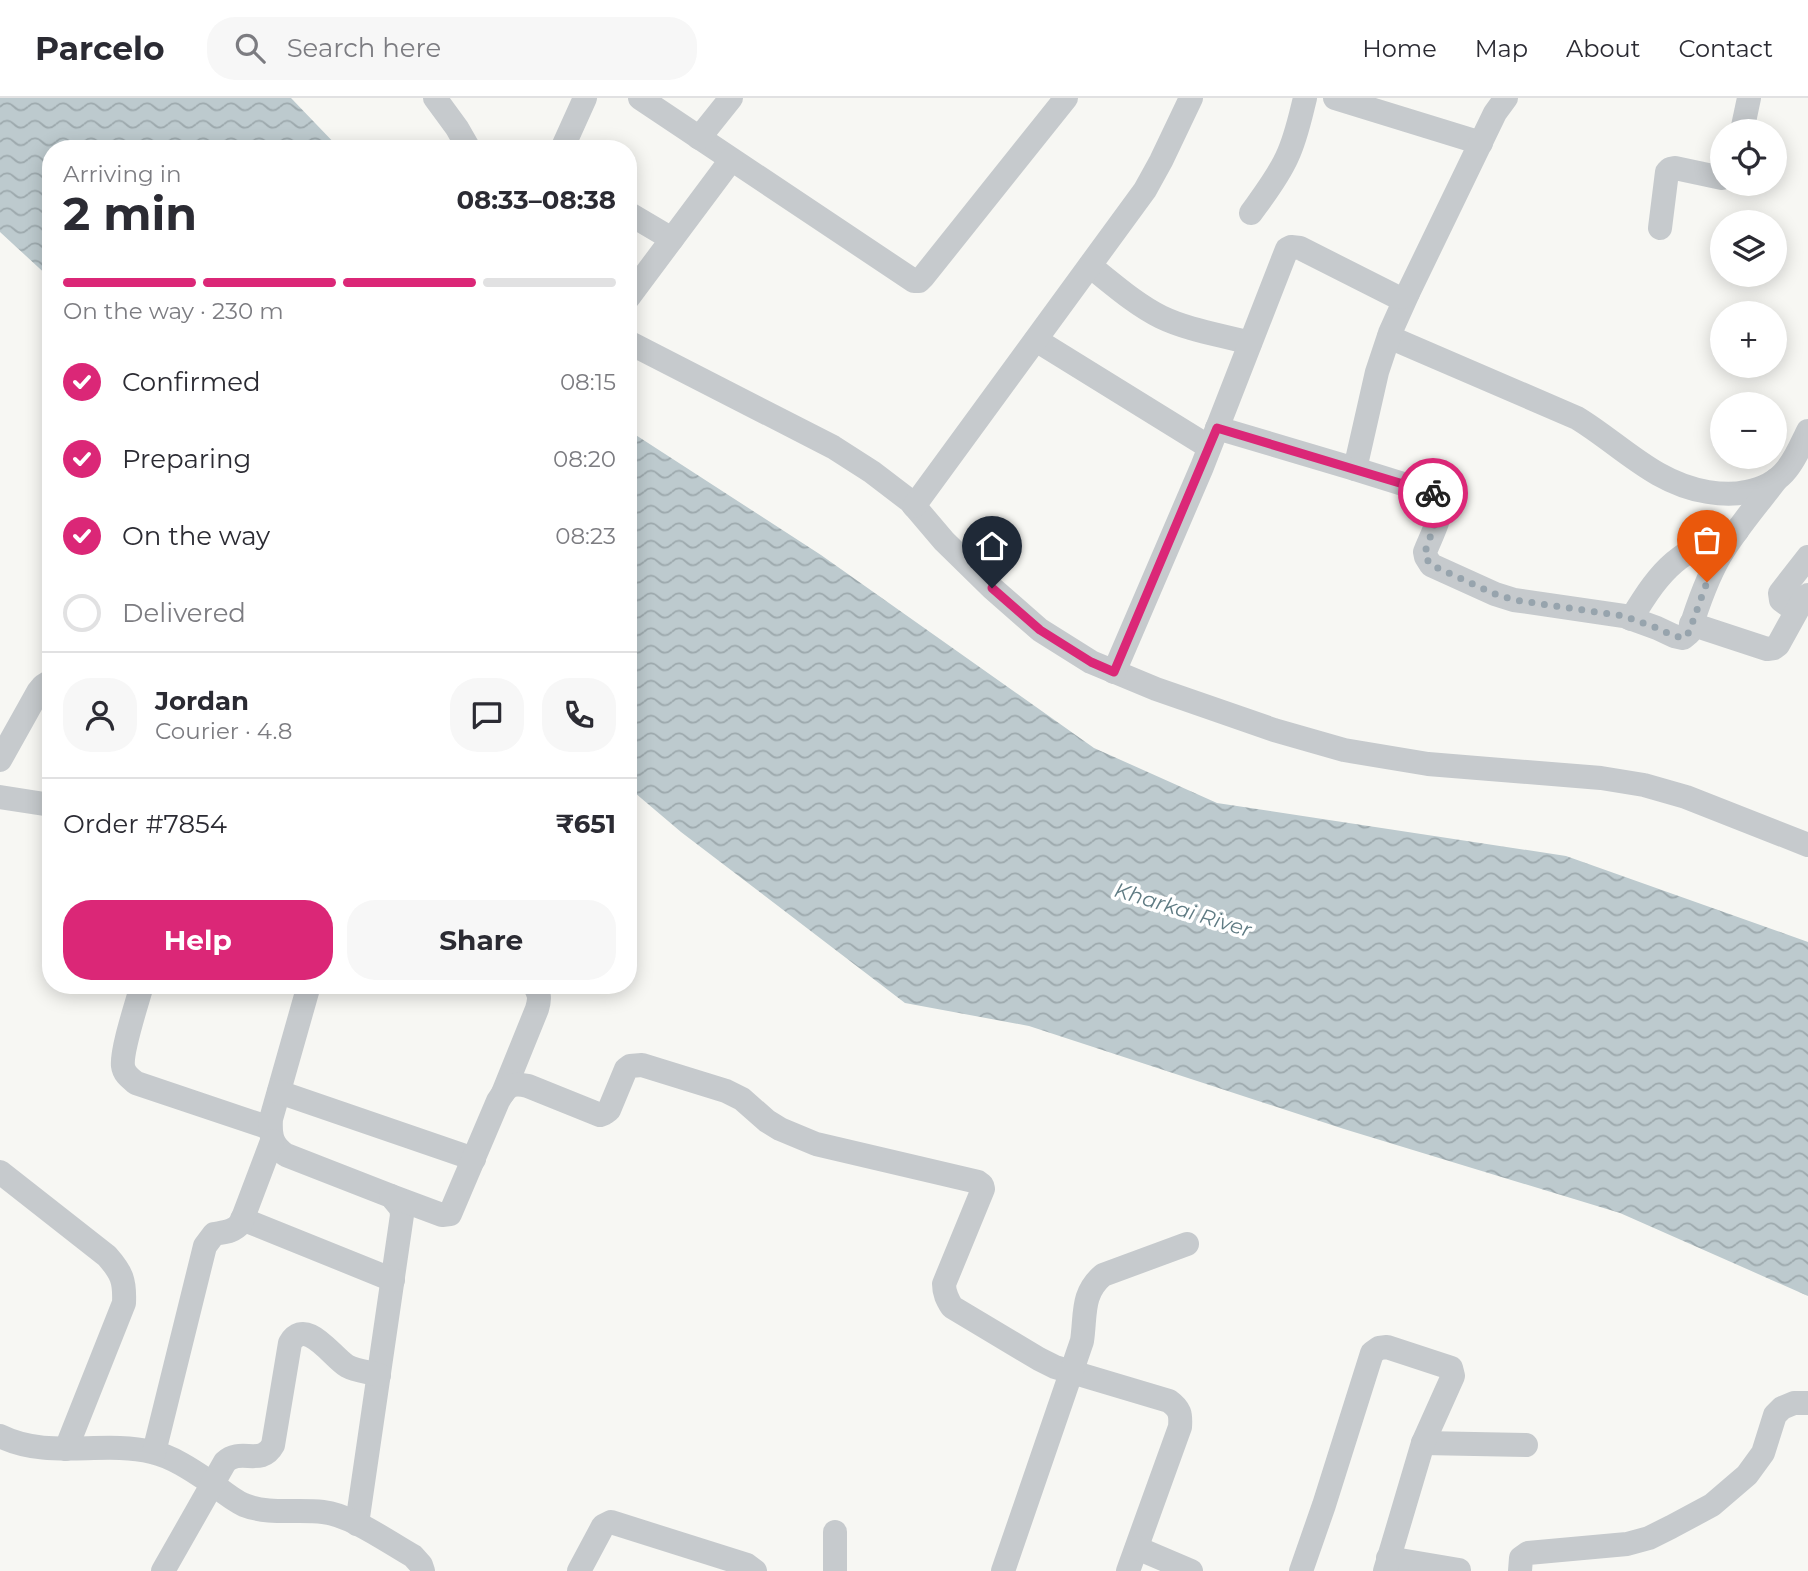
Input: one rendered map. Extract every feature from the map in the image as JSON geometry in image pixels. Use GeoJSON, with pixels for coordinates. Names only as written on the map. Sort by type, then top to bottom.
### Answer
{"type":"FeatureCollection","features":[{"type":"Feature","properties":{"kind":"street"},"geometry":{"type":"LineString","coordinates":[[435,98],[464,140]]}},
{"type":"Feature","properties":{"kind":"street"},"geometry":{"type":"LineString","coordinates":[[566,140],[585,98]]}},
{"type":"Feature","properties":{"kind":"street"},"geometry":{"type":"LineString","coordinates":[[640,98],[910,280],[919,281],[1066,98]]}},
{"type":"Feature","properties":{"kind":"street"},"geometry":{"type":"LineString","coordinates":[[699,138],[731,98]]}},
{"type":"Feature","properties":{"kind":"street"},"geometry":{"type":"LineString","coordinates":[[914,506],[1145,190],[1191,98]]}},
{"type":"Feature","properties":{"kind":"street"},"geometry":{"type":"LineString","coordinates":[[1251,213],[1271,186],[1287,156],[1305,98]]}},
{"type":"Feature","properties":{"kind":"street"},"geometry":{"type":"LineString","coordinates":[[1335,98],[1481,143]]}},
{"type":"Feature","properties":{"kind":"street"},"geometry":{"type":"LineString","coordinates":[[1356,469],[1377,372],[1389,337],[1495,113],[1506,98]]}},
{"type":"Feature","properties":{"kind":"street"},"geometry":{"type":"LineString","coordinates":[[1745,119],[1749,98]]}},
{"type":"Feature","properties":{"kind":"street"},"geometry":{"type":"LineString","coordinates":[[637,286],[731,160]]}},
{"type":"Feature","properties":{"kind":"street"},"geometry":{"type":"LineString","coordinates":[[1660,228],[1667,172],[1675,168],[1710,175]]}},
{"type":"Feature","properties":{"kind":"street"},"geometry":{"type":"LineString","coordinates":[[637,218],[672,239]]}},
{"type":"Feature","properties":{"kind":"street"},"geometry":{"type":"LineString","coordinates":[[1114,672],[1213,438],[1285,253],[1291,247],[1300,248],[1395,296],[1401,297],[1408,293]]}},
{"type":"Feature","properties":{"kind":"street"},"geometry":{"type":"LineString","coordinates":[[1090,266],[1137,302],[1162,317],[1250,343]]}},
{"type":"Feature","properties":{"kind":"street"},"geometry":{"type":"LineString","coordinates":[[1389,337],[1577,418],[1639,463],[1670,481],[1699,491],[1740,494],[1759,489],[1776,480]]}},
{"type":"Feature","properties":{"kind":"street"},"geometry":{"type":"LineString","coordinates":[[1036,340],[1213,438],[1356,469],[1435,494],[1440,497],[1442,503],[1425,552],[1431,565],[1514,600],[1608,613],[1679,638],[1686,636],[1720,557],[1737,531],[1788,468],[1808,431]]}},
{"type":"Feature","properties":{"kind":"street"},"geometry":{"type":"LineString","coordinates":[[637,347],[833,447],[872,472],[914,506],[944,541],[1040,630],[1091,662],[1114,672],[1274,730],[1344,750],[1428,764],[1601,778],[1644,785],[1686,797],[1808,845]]}},
{"type":"Feature","properties":{"kind":"street"},"geometry":{"type":"LineString","coordinates":[[1631,619],[1654,583],[1682,555],[1701,544],[1737,531]]}},
{"type":"Feature","properties":{"kind":"street"},"geometry":{"type":"LineString","coordinates":[[1691,624],[1767,649],[1774,648],[1802,603],[1781,600],[1780,593],[1808,557]]}},
{"type":"Feature","properties":{"kind":"street"},"geometry":{"type":"LineString","coordinates":[[3,746],[42,687]]}},
{"type":"Feature","properties":{"kind":"street"},"geometry":{"type":"LineString","coordinates":[[0,797],[42,804]]}},
{"type":"Feature","properties":{"kind":"street"},"geometry":{"type":"LineString","coordinates":[[140,994],[123,1066],[126,1075],[136,1083],[271,1134],[278,1150],[286,1155],[442,1215],[450,1214],[503,1093],[540,1001],[539,994]]}},
{"type":"Feature","properties":{"kind":"street"},"geometry":{"type":"LineString","coordinates":[[154,1452],[205,1246],[214,1234],[230,1232],[242,1219],[271,1134],[271,1119],[306,994]]}},
{"type":"Feature","properties":{"kind":"street"},"geometry":{"type":"LineString","coordinates":[[503,1093],[510,1086],[528,1086],[600,1115],[608,1110],[626,1069],[629,1066],[642,1065],[726,1091],[742,1099],[780,1129],[807,1140],[978,1182],[983,1189],[944,1284],[947,1300],[952,1307],[1039,1359],[1071,1373],[1169,1401],[1177,1407],[1181,1415],[1180,1427],[1132,1560],[1191,1571]]}},
{"type":"Feature","properties":{"kind":"street"},"geometry":{"type":"LineString","coordinates":[[279,1092],[474,1159]]}},
{"type":"Feature","properties":{"kind":"street"},"geometry":{"type":"LineString","coordinates":[[0,1172],[107,1256],[118,1269],[125,1286],[124,1303],[66,1449]]}},
{"type":"Feature","properties":{"kind":"street"},"geometry":{"type":"LineString","coordinates":[[357,1524],[402,1215],[401,1208],[391,1196]]}},
{"type":"Feature","properties":{"kind":"street"},"geometry":{"type":"LineString","coordinates":[[242,1219],[393,1280]]}},
{"type":"Feature","properties":{"kind":"street"},"geometry":{"type":"LineString","coordinates":[[1003,1571],[1082,1341],[1085,1308],[1093,1283],[1103,1275],[1187,1244]]}},
{"type":"Feature","properties":{"kind":"street"},"geometry":{"type":"LineString","coordinates":[[163,1571],[225,1462],[231,1456],[264,1456],[270,1452],[290,1343],[295,1336],[301,1334],[314,1338],[346,1365],[379,1375]]}},
{"type":"Feature","properties":{"kind":"street"},"geometry":{"type":"LineString","coordinates":[[1301,1571],[1372,1353],[1387,1347],[1451,1368],[1453,1376],[1423,1443],[1387,1564],[1460,1570]]}},
{"type":"Feature","properties":{"kind":"street"},"geometry":{"type":"LineString","coordinates":[[1520,1571],[1521,1558],[1528,1553],[1627,1544],[1650,1538],[1712,1505],[1748,1475],[1762,1453],[1775,1416],[1782,1408],[1794,1403],[1808,1403]]}},
{"type":"Feature","properties":{"kind":"street"},"geometry":{"type":"LineString","coordinates":[[0,1436],[37,1448],[127,1448],[154,1452],[177,1462],[242,1504],[274,1510],[340,1515],[413,1556],[421,1564],[423,1571]]}},
{"type":"Feature","properties":{"kind":"street"},"geometry":{"type":"LineString","coordinates":[[1423,1443],[1526,1445]]}},
{"type":"Feature","properties":{"kind":"street"},"geometry":{"type":"LineString","coordinates":[[579,1571],[603,1526],[611,1522],[747,1566],[755,1571]]}},
{"type":"Feature","properties":{"kind":"street"},"geometry":{"type":"LineString","coordinates":[[835,1532],[835,1571]]}},
{"type":"Feature","properties":{"kind":"water"},"geometry":{"type":"Polygon","coordinates":[[[0,98],[291,98],[331,140],[42,140],[42,271],[0,232],[0,98]]]}},
{"type":"Feature","properties":{"kind":"water","name":"Kharkai River"},"geometry":{"type":"Polygon","coordinates":[[[637,436],[821,555],[1094,748],[1217,803],[1566,856],[1808,942],[1808,1296],[1620,1213],[1344,1129],[1029,1026],[905,1003],[681,832],[637,795],[637,436]]]}},
{"type":"Feature","properties":{"kind":"way so far"},"geometry":{"type":"LineString","coordinates":[[1433,493],[1440,497],[1442,503],[1425,552],[1428,561],[1431,565],[1495,594],[1549,606],[1624,616],[1684,638],[1689,632],[1707,582]]}},
{"type":"Feature","properties":{"kind":"route"},"geometry":{"type":"LineString","coordinates":[[992,588],[1040,630],[1091,662],[1114,672],[1217,428],[1433,493]]}}]}
